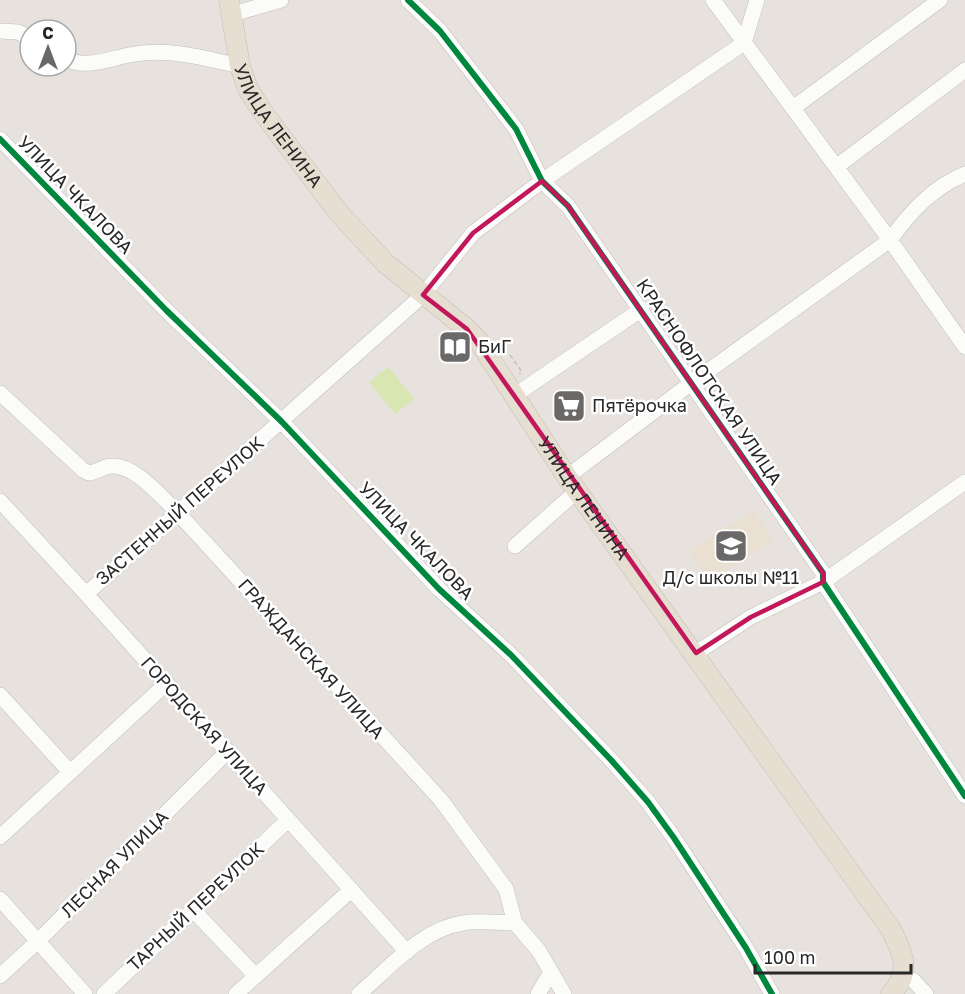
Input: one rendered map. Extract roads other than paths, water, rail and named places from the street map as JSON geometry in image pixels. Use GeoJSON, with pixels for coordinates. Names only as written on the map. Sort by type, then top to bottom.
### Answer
{"type":"FeatureCollection","features":[{"type":"Feature","properties":{"kind":"main road","name":"УЛИЦА ЛЕНИНА"},"geometry":{"type":"LineString","coordinates":[[231,7],[240,66],[248,89],[264,114],[338,212],[385,263],[467,329],[515,395],[572,484],[696,653],[890,928],[905,961],[903,978]]}},
{"type":"Feature","properties":{"kind":"main road"},"geometry":{"type":"LineString","coordinates":[[891,994],[903,978]]}},
{"type":"Feature","properties":{"kind":"street"},"geometry":{"type":"LineString","coordinates":[[231,7],[281,0]]}},
{"type":"Feature","properties":{"kind":"street","name":"КРАСНОФЛОТСКАЯ УЛИЦА"},"geometry":{"type":"LineString","coordinates":[[408,0],[440,31],[516,129],[542,181],[568,206],[642,309],[690,384],[822,573],[823,582],[965,796]]}},
{"type":"Feature","properties":{"kind":"street"},"geometry":{"type":"LineString","coordinates":[[713,0],[890,240],[965,347]]}},
{"type":"Feature","properties":{"kind":"street"},"geometry":{"type":"LineString","coordinates":[[744,43],[757,0]]}},
{"type":"Feature","properties":{"kind":"street"},"geometry":{"type":"LineString","coordinates":[[793,108],[940,0]]}},
{"type":"Feature","properties":{"kind":"street"},"geometry":{"type":"LineString","coordinates":[[0,31],[18,33]]}},
{"type":"Feature","properties":{"kind":"street","name":"ЗАСТЕННЫЙ ПЕРЕУЛОК"},"geometry":{"type":"LineString","coordinates":[[86,594],[423,295],[473,233],[542,181],[744,43]]}},
{"type":"Feature","properties":{"kind":"street"},"geometry":{"type":"LineString","coordinates":[[78,62],[85,64],[133,54],[165,52],[240,66]]}},
{"type":"Feature","properties":{"kind":"street"},"geometry":{"type":"LineString","coordinates":[[836,167],[965,70]]}},
{"type":"Feature","properties":{"kind":"street","name":"УЛИЦА ЧКАЛОВА"},"geometry":{"type":"LineString","coordinates":[[0,139],[166,310],[282,422],[439,589],[575,719],[648,802],[746,948],[772,994]]}},
{"type":"Feature","properties":{"kind":"street"},"geometry":{"type":"LineString","coordinates":[[515,546],[572,484],[690,384],[890,240],[914,210],[932,193],[965,174]]}},
{"type":"Feature","properties":{"kind":"street"},"geometry":{"type":"LineString","coordinates":[[515,395],[642,309]]}},
{"type":"Feature","properties":{"kind":"street","name":"ГРАЖДАНСКАЯ УЛИЦА"},"geometry":{"type":"LineString","coordinates":[[0,393],[83,470],[89,473],[110,466],[126,470],[178,513],[441,800],[506,889],[514,923],[539,951],[564,994]]}},
{"type":"Feature","properties":{"kind":"street"},"geometry":{"type":"LineString","coordinates":[[696,653],[751,617],[823,582],[965,482]]}},
{"type":"Feature","properties":{"kind":"street","name":"ГОРОДСКАЯ УЛИЦА"},"geometry":{"type":"LineString","coordinates":[[0,501],[167,683],[407,952]]}},
{"type":"Feature","properties":{"kind":"street"},"geometry":{"type":"LineString","coordinates":[[0,837],[167,683]]}},
{"type":"Feature","properties":{"kind":"street"},"geometry":{"type":"LineString","coordinates":[[0,695],[69,771]]}},
{"type":"Feature","properties":{"kind":"street","name":"ЛЕСНАЯ УЛИЦА"},"geometry":{"type":"LineString","coordinates":[[0,975],[37,942],[228,751]]}},
{"type":"Feature","properties":{"kind":"street","name":"ТАРНЫЙ ПЕРЕУЛОК"},"geometry":{"type":"LineString","coordinates":[[104,994],[288,820]]}},
{"type":"Feature","properties":{"kind":"street"},"geometry":{"type":"LineString","coordinates":[[236,994],[351,890]]}},
{"type":"Feature","properties":{"kind":"street"},"geometry":{"type":"LineString","coordinates":[[0,899],[85,994]]}},
{"type":"Feature","properties":{"kind":"street"},"geometry":{"type":"LineString","coordinates":[[193,910],[256,976]]}},
{"type":"Feature","properties":{"kind":"street"},"geometry":{"type":"LineString","coordinates":[[359,994],[407,952],[450,926],[464,922],[514,923]]}},
{"type":"Feature","properties":{"kind":"street"},"geometry":{"type":"LineString","coordinates":[[538,994],[551,972]]}},
{"type":"Feature","properties":{"kind":"street"},"geometry":{"type":"LineString","coordinates":[[903,978],[913,980],[926,994]]}},
{"type":"Feature","properties":{"kind":"place","name":"БиГ"},"geometry":{"type":"Point","coordinates":[455,347]}},
{"type":"Feature","properties":{"kind":"place","name":"Пятёрочка"},"geometry":{"type":"Point","coordinates":[569,406]}},
{"type":"Feature","properties":{"kind":"place","name":"Д/с школы №11"},"geometry":{"type":"Point","coordinates":[731,546]}}]}
